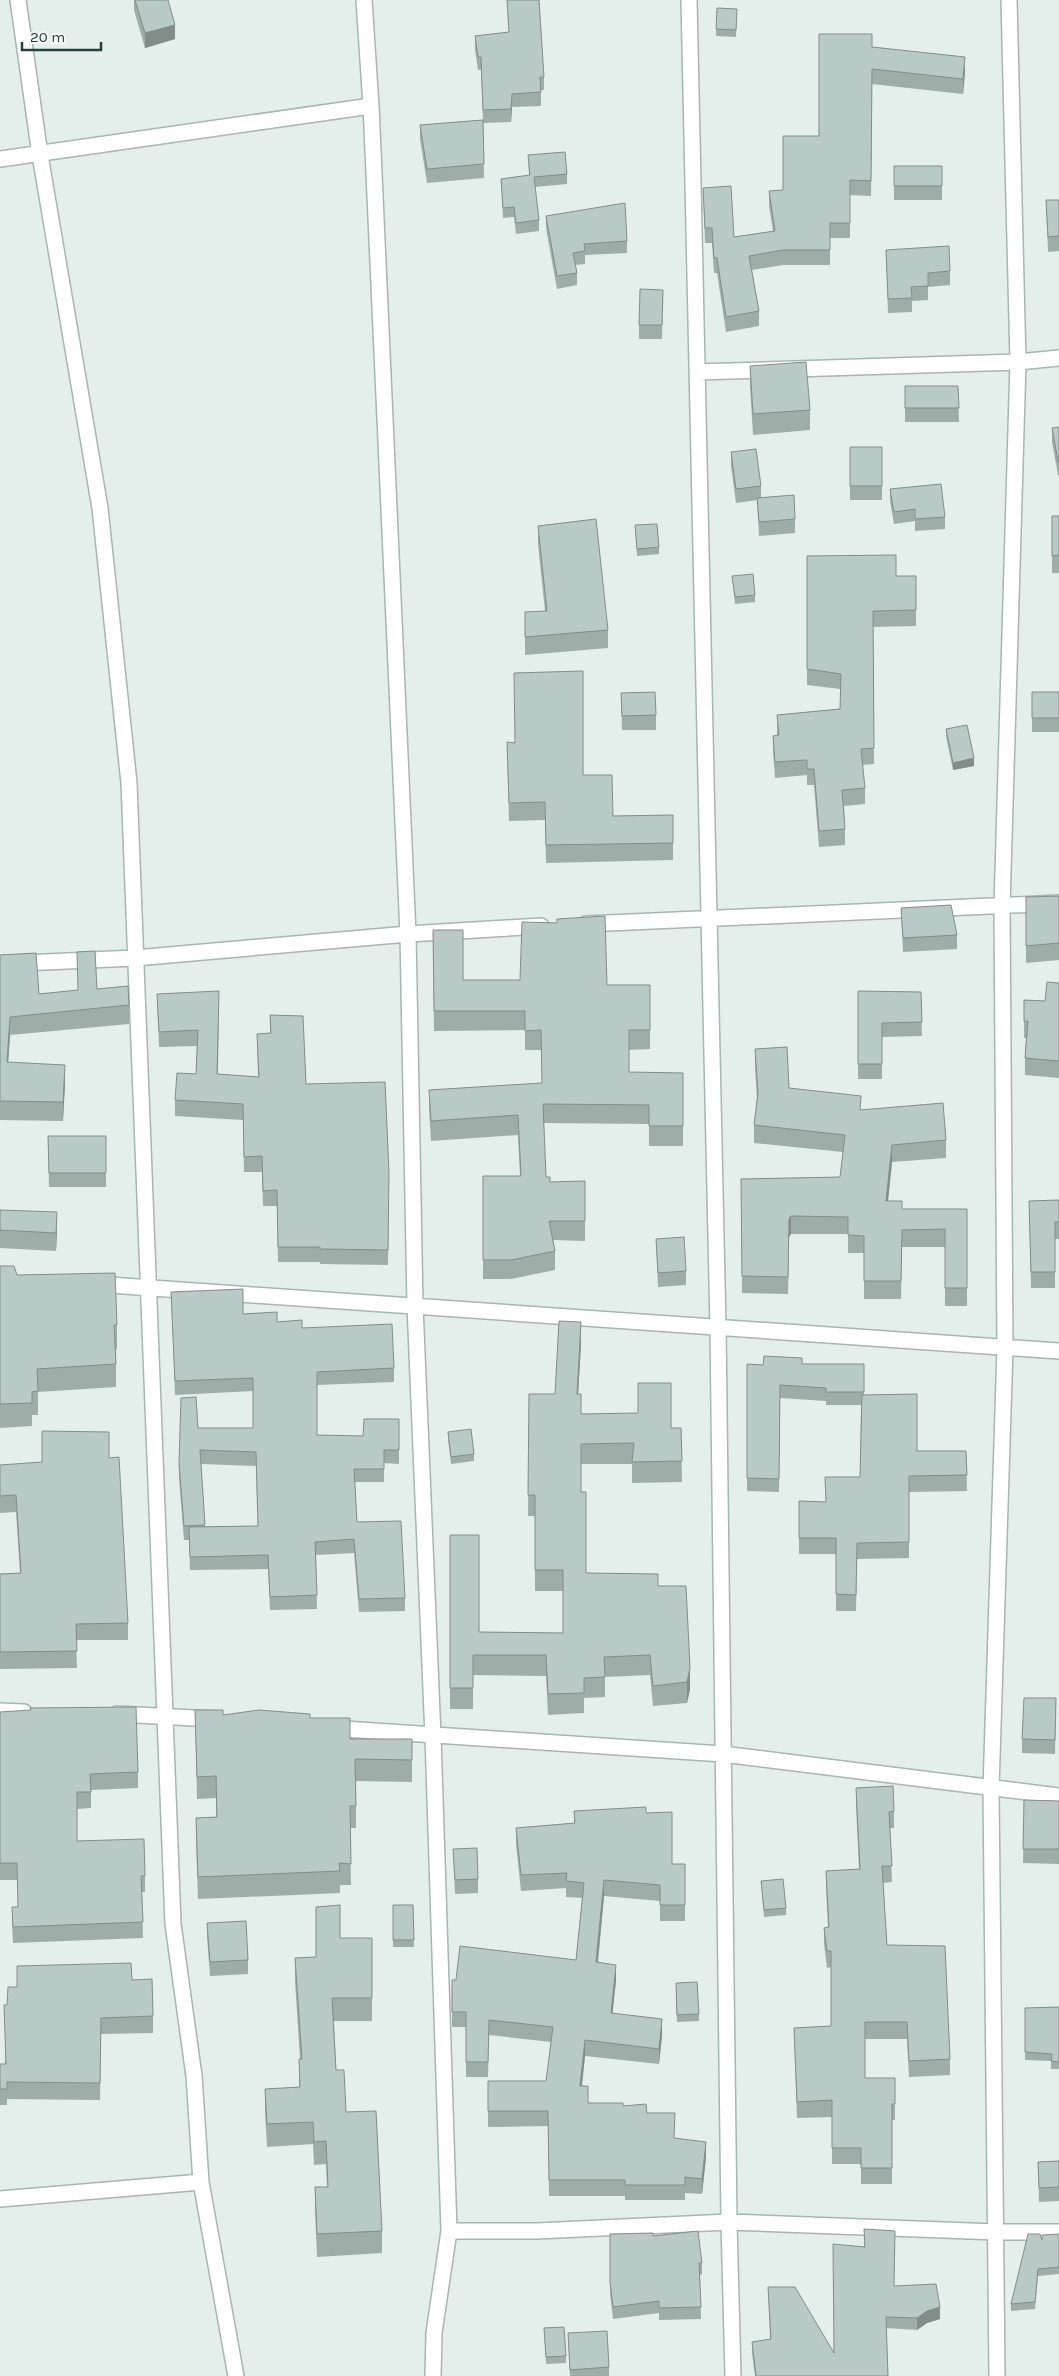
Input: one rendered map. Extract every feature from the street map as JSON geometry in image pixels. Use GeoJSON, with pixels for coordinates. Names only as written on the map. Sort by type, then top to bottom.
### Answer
{"type":"FeatureCollection","features":[{"type":"Feature","properties":{"kind":"street"},"geometry":{"type":"LineString","coordinates":[[18,0],[40,155],[100,508],[129,783],[134,958],[150,1286],[167,1716],[173,1924],[194,2076],[201,2182],[236,2376]]}},
{"type":"Feature","properties":{"kind":"street"},"geometry":{"type":"LineString","coordinates":[[364,0],[371,106],[408,934],[414,1305],[433,1737],[448,2231],[434,2333],[433,2376]]}},
{"type":"Feature","properties":{"kind":"street"},"geometry":{"type":"LineString","coordinates":[[689,0],[718,1328],[729,2222],[733,2376]]}},
{"type":"Feature","properties":{"kind":"street"},"geometry":{"type":"LineString","coordinates":[[997,2376],[992,1789],[1005,1348],[1002,906],[1018,362],[1009,0]]}},
{"type":"Feature","properties":{"kind":"street"},"geometry":{"type":"LineString","coordinates":[[0,159],[40,155],[371,106]]}},
{"type":"Feature","properties":{"kind":"street"},"geometry":{"type":"LineString","coordinates":[[697,372],[1018,362],[1059,358]]}},
{"type":"Feature","properties":{"kind":"street"},"geometry":{"type":"LineString","coordinates":[[574,925],[710,917],[1059,903]]}},
{"type":"Feature","properties":{"kind":"street"},"geometry":{"type":"LineString","coordinates":[[0,964],[134,958],[408,934],[554,926]]}},
{"type":"Feature","properties":{"kind":"street"},"geometry":{"type":"LineString","coordinates":[[80,1283],[150,1286],[1059,1351]]}},
{"type":"Feature","properties":{"kind":"street"},"geometry":{"type":"LineString","coordinates":[[0,1711],[39,1712]]}},
{"type":"Feature","properties":{"kind":"street"},"geometry":{"type":"LineString","coordinates":[[98,1714],[226,1720]]}},
{"type":"Feature","properties":{"kind":"street"},"geometry":{"type":"LineString","coordinates":[[315,1727],[433,1737],[723,1754],[1059,1796]]}},
{"type":"Feature","properties":{"kind":"street"},"geometry":{"type":"LineString","coordinates":[[0,2199],[201,2182]]}},
{"type":"Feature","properties":{"kind":"street"},"geometry":{"type":"LineString","coordinates":[[448,2231],[537,2231],[729,2222],[996,2232],[1059,2232]]}},
{"type":"Feature","properties":{"kind":"building"},"geometry":{"type":"Polygon","coordinates":[[[135,0],[168,0],[175,25],[145,33],[135,0]]]}},
{"type":"Feature","properties":{"kind":"building"},"geometry":{"type":"Polygon","coordinates":[[[507,0],[539,0],[544,77],[540,77],[541,92],[512,94],[511,109],[483,110],[481,57],[478,57],[475,36],[509,32],[507,0]]]}},
{"type":"Feature","properties":{"kind":"building"},"geometry":{"type":"Polygon","coordinates":[[[717,8],[737,9],[736,30],[716,29],[717,8]]]}},
{"type":"Feature","properties":{"kind":"building"},"geometry":{"type":"Polygon","coordinates":[[[819,34],[872,34],[872,47],[965,57],[963,79],[872,69],[871,181],[850,180],[850,223],[830,223],[830,250],[783,250],[749,256],[759,311],[726,317],[717,258],[714,258],[712,228],[705,228],[703,188],[731,186],[734,237],[775,231],[769,191],[783,190],[783,136],[819,136],[819,34]]]}},
{"type":"Feature","properties":{"kind":"building"},"geometry":{"type":"Polygon","coordinates":[[[483,120],[484,164],[427,169],[420,125],[483,120]]]}},
{"type":"Feature","properties":{"kind":"building"},"geometry":{"type":"Polygon","coordinates":[[[565,152],[567,174],[534,177],[539,220],[516,223],[514,207],[503,208],[501,179],[530,175],[528,155],[565,152]]]}},
{"type":"Feature","properties":{"kind":"building"},"geometry":{"type":"Polygon","coordinates":[[[894,166],[942,166],[942,186],[894,186],[894,166]]]}},
{"type":"Feature","properties":{"kind":"building"},"geometry":{"type":"Polygon","coordinates":[[[1046,200],[1059,200],[1059,236],[1048,237],[1046,200]]]}},
{"type":"Feature","properties":{"kind":"building"},"geometry":{"type":"Polygon","coordinates":[[[625,203],[627,241],[584,244],[585,251],[573,253],[577,273],[557,276],[546,216],[625,203]]]}},
{"type":"Feature","properties":{"kind":"building"},"geometry":{"type":"Polygon","coordinates":[[[949,246],[950,271],[928,273],[928,286],[911,287],[912,298],[888,299],[886,250],[949,246]]]}},
{"type":"Feature","properties":{"kind":"building"},"geometry":{"type":"Polygon","coordinates":[[[640,289],[663,290],[662,325],[639,325],[640,289]]]}},
{"type":"Feature","properties":{"kind":"building"},"geometry":{"type":"Polygon","coordinates":[[[806,362],[810,410],[753,414],[750,366],[806,362]]]}},
{"type":"Feature","properties":{"kind":"building"},"geometry":{"type":"Polygon","coordinates":[[[905,386],[958,386],[959,408],[905,408],[905,386]]]}},
{"type":"Feature","properties":{"kind":"building"},"geometry":{"type":"Polygon","coordinates":[[[1059,427],[1059,461],[1058,461],[1052,428],[1059,427]]]}},
{"type":"Feature","properties":{"kind":"building"},"geometry":{"type":"Polygon","coordinates":[[[850,447],[882,447],[882,486],[850,486],[850,447]]]}},
{"type":"Feature","properties":{"kind":"building"},"geometry":{"type":"Polygon","coordinates":[[[756,449],[761,486],[736,489],[731,452],[756,449]]]}},
{"type":"Feature","properties":{"kind":"building"},"geometry":{"type":"Polygon","coordinates":[[[941,484],[945,517],[915,519],[915,509],[894,512],[890,489],[941,484]]]}},
{"type":"Feature","properties":{"kind":"building"},"geometry":{"type":"Polygon","coordinates":[[[794,495],[795,519],[759,522],[757,498],[794,495]]]}},
{"type":"Feature","properties":{"kind":"building"},"geometry":{"type":"Polygon","coordinates":[[[1052,516],[1059,516],[1059,555],[1052,556],[1052,516]]]}},
{"type":"Feature","properties":{"kind":"building"},"geometry":{"type":"Polygon","coordinates":[[[596,519],[608,630],[525,637],[525,612],[547,611],[538,526],[596,519]]]}},
{"type":"Feature","properties":{"kind":"building"},"geometry":{"type":"Polygon","coordinates":[[[657,524],[659,547],[637,549],[635,525],[657,524]]]}},
{"type":"Feature","properties":{"kind":"building"},"geometry":{"type":"Polygon","coordinates":[[[896,555],[896,576],[916,576],[916,610],[873,611],[874,748],[861,749],[865,788],[842,790],[845,829],[819,831],[814,769],[807,769],[807,760],[775,762],[773,736],[779,735],[777,715],[840,709],[841,674],[807,669],[807,556],[896,555]]]}},
{"type":"Feature","properties":{"kind":"building"},"geometry":{"type":"Polygon","coordinates":[[[753,574],[755,595],[735,597],[732,576],[753,574]]]}},
{"type":"Feature","properties":{"kind":"building"},"geometry":{"type":"Polygon","coordinates":[[[583,671],[583,775],[612,775],[613,816],[673,815],[673,843],[546,845],[545,802],[509,803],[507,742],[515,743],[514,673],[583,671]]]}},
{"type":"Feature","properties":{"kind":"building"},"geometry":{"type":"Polygon","coordinates":[[[655,692],[656,715],[622,716],[621,693],[655,692]]]}},
{"type":"Feature","properties":{"kind":"building"},"geometry":{"type":"Polygon","coordinates":[[[1032,692],[1059,692],[1059,718],[1032,718],[1032,692]]]}},
{"type":"Feature","properties":{"kind":"building"},"geometry":{"type":"Polygon","coordinates":[[[967,725],[974,758],[953,763],[946,729],[967,725]]]}},
{"type":"Feature","properties":{"kind":"building"},"geometry":{"type":"Polygon","coordinates":[[[1059,896],[1059,943],[1026,946],[1026,897],[1059,896]]]}},
{"type":"Feature","properties":{"kind":"building"},"geometry":{"type":"Polygon","coordinates":[[[951,905],[957,935],[903,938],[901,908],[951,905]]]}},
{"type":"Feature","properties":{"kind":"building"},"geometry":{"type":"Polygon","coordinates":[[[605,916],[607,985],[650,985],[650,1030],[629,1030],[629,1072],[683,1073],[683,1126],[649,1126],[649,1105],[543,1104],[546,1177],[550,1177],[550,1182],[585,1181],[585,1221],[549,1221],[555,1251],[511,1260],[483,1260],[483,1176],[521,1176],[518,1115],[431,1121],[429,1090],[542,1083],[541,1030],[525,1031],[525,1011],[434,1011],[433,930],[463,930],[463,980],[520,980],[522,922],[557,923],[557,919],[605,916]]]}},
{"type":"Feature","properties":{"kind":"building"},"geometry":{"type":"Polygon","coordinates":[[[95,951],[97,989],[128,986],[129,1005],[10,1017],[7,1062],[65,1065],[63,1102],[0,1101],[0,955],[36,953],[39,994],[78,990],[77,952],[95,951]]]}},
{"type":"Feature","properties":{"kind":"building"},"geometry":{"type":"Polygon","coordinates":[[[1047,982],[1059,983],[1059,1061],[1025,1058],[1028,1021],[1024,1021],[1024,1000],[1045,1001],[1047,982]]]}},
{"type":"Feature","properties":{"kind":"building"},"geometry":{"type":"Polygon","coordinates":[[[219,991],[217,1074],[259,1077],[257,1034],[271,1033],[270,1015],[303,1016],[306,1084],[385,1082],[389,1172],[388,1250],[278,1247],[277,1190],[263,1191],[262,1156],[244,1157],[243,1104],[175,1100],[177,1073],[196,1074],[198,1030],[159,1032],[157,994],[219,991]]]}},
{"type":"Feature","properties":{"kind":"building"},"geometry":{"type":"Polygon","coordinates":[[[858,991],[921,992],[922,1022],[882,1023],[882,1064],[858,1064],[858,991]]]}},
{"type":"Feature","properties":{"kind":"building"},"geometry":{"type":"Polygon","coordinates":[[[787,1047],[789,1088],[861,1096],[860,1110],[943,1103],[946,1140],[892,1145],[886,1201],[902,1201],[902,1209],[967,1209],[967,1288],[945,1288],[945,1229],[902,1230],[901,1281],[864,1281],[864,1236],[848,1235],[848,1217],[791,1216],[789,1219],[788,1277],[742,1276],[741,1179],[840,1177],[845,1135],[754,1125],[758,1093],[755,1049],[787,1047]]]}},
{"type":"Feature","properties":{"kind":"building"},"geometry":{"type":"Polygon","coordinates":[[[48,1136],[106,1136],[106,1173],[49,1173],[48,1136]]]}},
{"type":"Feature","properties":{"kind":"building"},"geometry":{"type":"Polygon","coordinates":[[[1059,1200],[1059,1222],[1055,1222],[1055,1272],[1031,1272],[1029,1201],[1059,1200]]]}},
{"type":"Feature","properties":{"kind":"building"},"geometry":{"type":"Polygon","coordinates":[[[0,1210],[57,1212],[56,1233],[0,1230],[0,1210]]]}},
{"type":"Feature","properties":{"kind":"building"},"geometry":{"type":"Polygon","coordinates":[[[684,1237],[686,1271],[658,1273],[656,1239],[684,1237]]]}},
{"type":"Feature","properties":{"kind":"building"},"geometry":{"type":"Polygon","coordinates":[[[0,1266],[14,1266],[17,1275],[115,1273],[117,1325],[114,1325],[116,1364],[37,1369],[38,1391],[32,1392],[32,1403],[0,1404],[0,1266]]]}},
{"type":"Feature","properties":{"kind":"building"},"geometry":{"type":"Polygon","coordinates":[[[243,1289],[243,1314],[277,1312],[277,1322],[302,1320],[302,1328],[392,1324],[394,1368],[317,1372],[317,1435],[363,1436],[364,1419],[399,1419],[399,1450],[384,1450],[384,1469],[354,1469],[357,1522],[401,1521],[405,1598],[359,1599],[354,1539],[315,1542],[317,1595],[270,1597],[268,1555],[190,1557],[189,1527],[258,1526],[256,1452],[200,1450],[205,1525],[184,1526],[179,1464],[181,1398],[196,1397],[198,1428],[253,1428],[253,1378],[175,1381],[171,1292],[243,1289]]]}},
{"type":"Feature","properties":{"kind":"building"},"geometry":{"type":"Polygon","coordinates":[[[559,1321],[581,1322],[577,1394],[581,1394],[581,1414],[638,1413],[638,1383],[671,1383],[671,1428],[681,1428],[682,1461],[632,1462],[634,1443],[581,1444],[581,1492],[586,1492],[586,1573],[658,1574],[658,1586],[686,1586],[690,1668],[687,1682],[653,1686],[650,1655],[604,1657],[605,1677],[584,1678],[584,1693],[548,1694],[546,1655],[473,1655],[473,1688],[450,1688],[450,1535],[479,1535],[479,1632],[563,1633],[563,1570],[535,1570],[535,1495],[528,1495],[529,1394],[555,1394],[559,1321]]]}},
{"type":"Feature","properties":{"kind":"building"},"geometry":{"type":"Polygon","coordinates":[[[764,1356],[802,1358],[802,1364],[864,1364],[864,1392],[826,1392],[826,1388],[780,1385],[779,1479],[747,1478],[747,1364],[763,1365],[764,1356]]]}},
{"type":"Feature","properties":{"kind":"building"},"geometry":{"type":"Polygon","coordinates":[[[917,1394],[917,1451],[966,1451],[967,1475],[909,1476],[909,1542],[857,1543],[856,1595],[836,1594],[836,1538],[799,1538],[799,1501],[826,1502],[825,1477],[860,1477],[862,1395],[917,1394]]]}},
{"type":"Feature","properties":{"kind":"building"},"geometry":{"type":"Polygon","coordinates":[[[471,1429],[474,1454],[451,1457],[448,1432],[471,1429]]]}},
{"type":"Feature","properties":{"kind":"building"},"geometry":{"type":"Polygon","coordinates":[[[42,1431],[109,1432],[109,1458],[119,1457],[128,1623],[76,1624],[77,1651],[0,1652],[0,1574],[21,1573],[16,1495],[0,1496],[0,1465],[42,1462],[42,1431]]]}},
{"type":"Feature","properties":{"kind":"building"},"geometry":{"type":"Polygon","coordinates":[[[1024,1698],[1056,1698],[1055,1740],[1022,1739],[1024,1698]]]}},
{"type":"Feature","properties":{"kind":"building"},"geometry":{"type":"Polygon","coordinates":[[[136,1707],[138,1772],[90,1774],[91,1792],[77,1792],[77,1841],[144,1839],[145,1876],[141,1876],[143,1922],[13,1927],[12,1907],[18,1907],[17,1863],[0,1863],[0,1712],[31,1710],[30,1708],[136,1707]]]}},
{"type":"Feature","properties":{"kind":"building"},"geometry":{"type":"Polygon","coordinates":[[[195,1710],[223,1710],[223,1715],[259,1710],[310,1714],[310,1718],[350,1718],[350,1739],[412,1739],[412,1760],[355,1759],[356,1806],[350,1806],[351,1864],[339,1863],[340,1871],[198,1877],[196,1818],[217,1817],[216,1776],[197,1777],[195,1710]]]}},
{"type":"Feature","properties":{"kind":"building"},"geometry":{"type":"Polygon","coordinates":[[[893,1786],[894,1811],[889,1812],[892,1866],[882,1866],[887,1945],[945,1946],[950,2059],[909,2061],[907,2022],[865,2022],[865,2078],[895,2078],[895,2104],[892,2104],[892,2168],[861,2168],[861,2148],[832,2148],[832,2100],[797,2102],[794,2028],[831,2026],[831,1951],[827,1951],[824,1928],[829,1927],[826,1871],[860,1869],[856,1788],[893,1786]]]}},
{"type":"Feature","properties":{"kind":"building"},"geometry":{"type":"Polygon","coordinates":[[[1024,1800],[1059,1801],[1059,1849],[1023,1849],[1024,1800]]]}},
{"type":"Feature","properties":{"kind":"building"},"geometry":{"type":"Polygon","coordinates":[[[646,1807],[646,1813],[672,1812],[672,1864],[685,1864],[685,1905],[660,1905],[660,1885],[604,1880],[596,1962],[616,1965],[611,2013],[662,2019],[659,2049],[585,2040],[580,2086],[588,2086],[588,2103],[623,2103],[623,2106],[646,2104],[647,2113],[675,2113],[674,2138],[706,2142],[702,2179],[685,2177],[685,2185],[625,2185],[625,2180],[549,2180],[548,2111],[488,2111],[488,2081],[546,2081],[553,2027],[489,2020],[488,2062],[466,2062],[466,2012],[452,2012],[452,1980],[456,1980],[460,1946],[576,1960],[584,1883],[566,1881],[567,1873],[521,1875],[516,1828],[575,1823],[574,1811],[646,1807]]]}},
{"type":"Feature","properties":{"kind":"building"},"geometry":{"type":"Polygon","coordinates":[[[477,1848],[478,1879],[455,1880],[453,1849],[477,1848]]]}},
{"type":"Feature","properties":{"kind":"building"},"geometry":{"type":"Polygon","coordinates":[[[783,1879],[786,1908],[764,1910],[761,1881],[783,1879]]]}},
{"type":"Feature","properties":{"kind":"building"},"geometry":{"type":"Polygon","coordinates":[[[340,1905],[340,1938],[372,1938],[372,1998],[332,1998],[336,2070],[344,2070],[346,2112],[376,2111],[382,2231],[317,2234],[315,2187],[328,2187],[326,2141],[314,2142],[313,2122],[267,2124],[265,2089],[300,2087],[299,2059],[302,2059],[295,1958],[316,1957],[316,1907],[340,1905]]]}},
{"type":"Feature","properties":{"kind":"building"},"geometry":{"type":"Polygon","coordinates":[[[393,1905],[413,1905],[414,1940],[393,1940],[393,1905]]]}},
{"type":"Feature","properties":{"kind":"building"},"geometry":{"type":"Polygon","coordinates":[[[246,1921],[248,1960],[210,1962],[207,1923],[246,1921]]]}},
{"type":"Feature","properties":{"kind":"building"},"geometry":{"type":"Polygon","coordinates":[[[131,1963],[132,1980],[152,1979],[153,2016],[101,2018],[100,2083],[7,2082],[7,2089],[0,2089],[0,2064],[6,2064],[4,2005],[7,2005],[8,1987],[17,1987],[17,1966],[131,1963]]]}},
{"type":"Feature","properties":{"kind":"building"},"geometry":{"type":"Polygon","coordinates":[[[697,1982],[699,2014],[677,2015],[676,1983],[697,1982]]]}},
{"type":"Feature","properties":{"kind":"building"},"geometry":{"type":"Polygon","coordinates":[[[1059,2007],[1059,2062],[1051,2061],[1052,2054],[1025,2052],[1025,2008],[1059,2007]]]}},
{"type":"Feature","properties":{"kind":"building"},"geometry":{"type":"Polygon","coordinates":[[[1059,2161],[1059,2187],[1039,2188],[1038,2162],[1059,2161]]]}},
{"type":"Feature","properties":{"kind":"building"},"geometry":{"type":"Polygon","coordinates":[[[864,2229],[895,2231],[894,2286],[936,2284],[940,2307],[927,2311],[917,2318],[886,2317],[888,2376],[756,2376],[752,2342],[771,2339],[768,2287],[795,2287],[834,2353],[833,2244],[865,2247],[864,2229]]]}},
{"type":"Feature","properties":{"kind":"building"},"geometry":{"type":"Polygon","coordinates":[[[698,2231],[702,2263],[699,2263],[701,2307],[659,2308],[659,2301],[613,2307],[610,2282],[610,2234],[653,2233],[653,2236],[698,2231]]]}},
{"type":"Feature","properties":{"kind":"building"},"geometry":{"type":"Polygon","coordinates":[[[1028,2234],[1040,2234],[1042,2240],[1042,2235],[1059,2234],[1059,2267],[1038,2269],[1035,2302],[1011,2304],[1028,2234]]]}},
{"type":"Feature","properties":{"kind":"building"},"geometry":{"type":"Polygon","coordinates":[[[564,2327],[566,2356],[546,2357],[544,2328],[564,2327]]]}},
{"type":"Feature","properties":{"kind":"building"},"geometry":{"type":"Polygon","coordinates":[[[607,2331],[609,2367],[570,2370],[568,2333],[607,2331]]]}}]}
